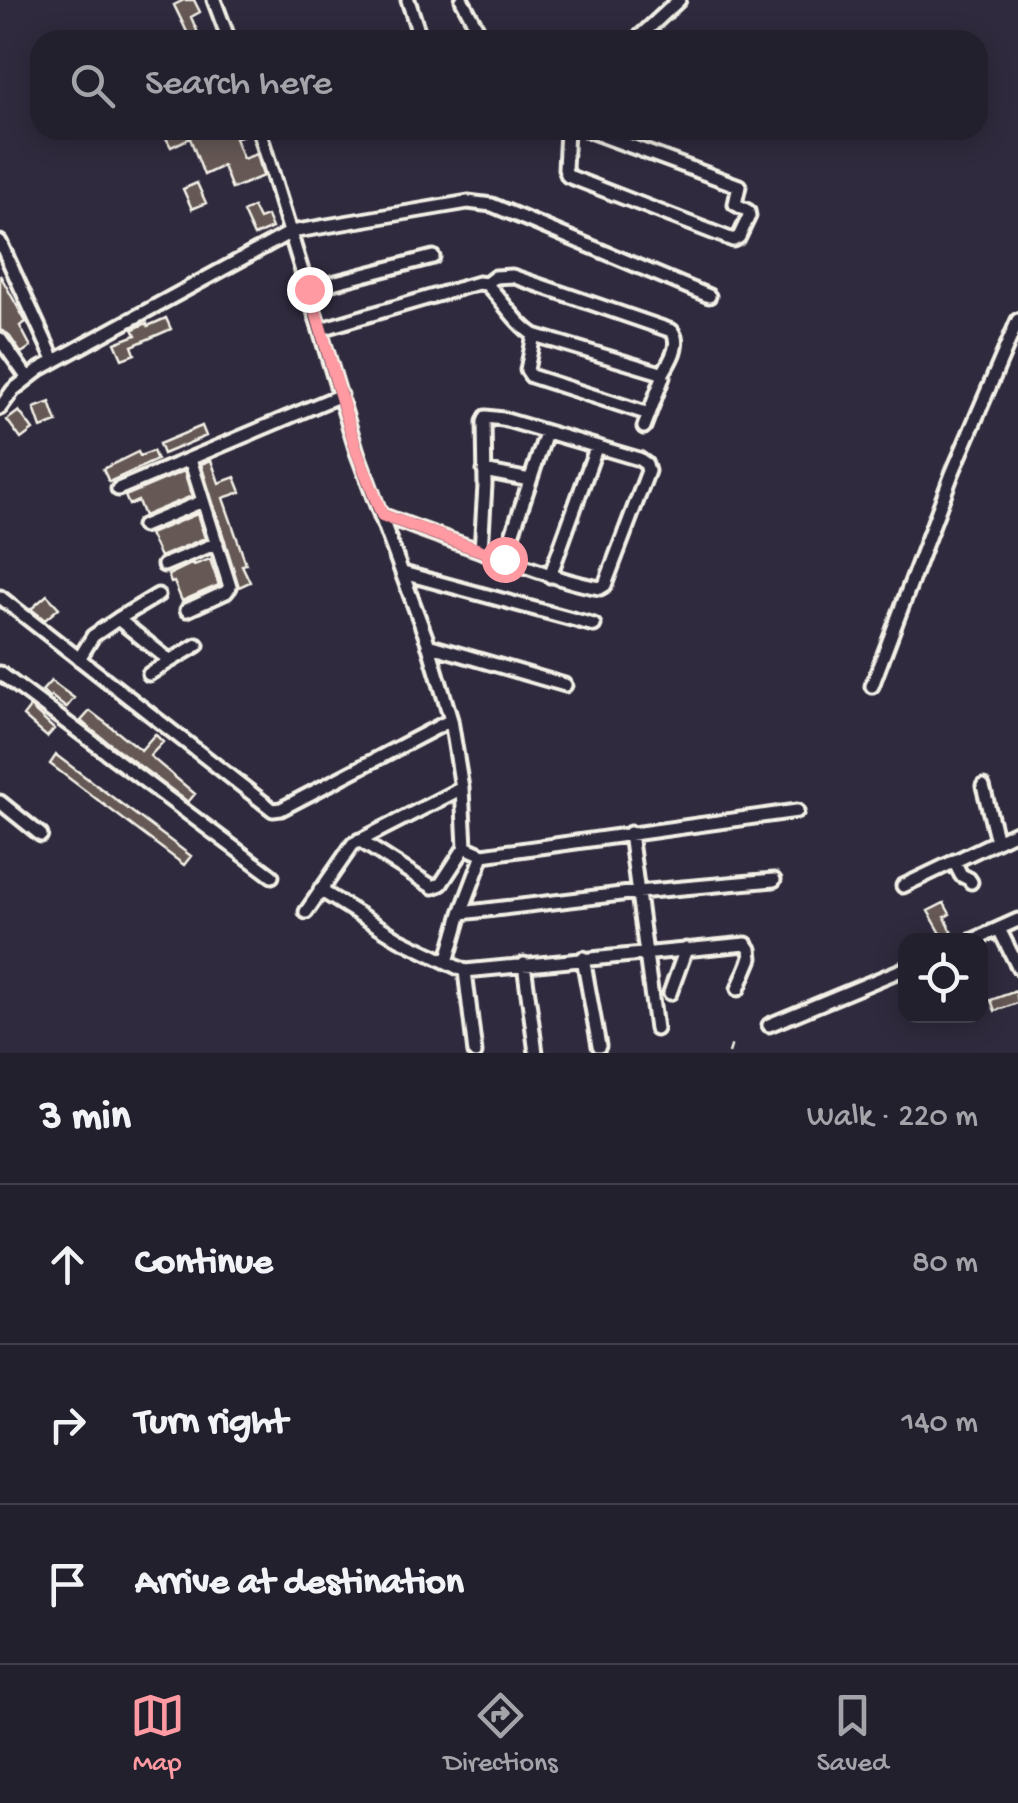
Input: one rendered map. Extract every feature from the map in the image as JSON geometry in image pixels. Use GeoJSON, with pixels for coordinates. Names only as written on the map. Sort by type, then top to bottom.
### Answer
{"type":"FeatureCollection","features":[{"type":"Feature","properties":{"kind":"street"},"geometry":{"type":"LineString","coordinates":[[214,0],[225,30]]}},
{"type":"Feature","properties":{"kind":"street"},"geometry":{"type":"LineString","coordinates":[[408,0],[418,30]]}},
{"type":"Feature","properties":{"kind":"street"},"geometry":{"type":"LineString","coordinates":[[462,0],[477,28],[473,30]]}},
{"type":"Feature","properties":{"kind":"street"},"geometry":{"type":"LineString","coordinates":[[647,30],[679,0]]}},
{"type":"Feature","properties":{"kind":"street"},"geometry":{"type":"LineString","coordinates":[[262,140],[357,452],[452,720],[462,788],[465,847],[442,884],[436,887],[359,840]]}},
{"type":"Feature","properties":{"kind":"street"},"geometry":{"type":"LineString","coordinates":[[566,140],[568,176],[733,240],[739,238],[749,216],[748,211],[735,204],[739,186],[614,140]]}},
{"type":"Feature","properties":{"kind":"street"},"geometry":{"type":"LineString","coordinates":[[0,408],[12,390],[54,360],[291,232],[468,202],[482,202],[710,296]]}},
{"type":"Feature","properties":{"kind":"street"},"geometry":{"type":"LineString","coordinates":[[0,242],[54,360]]}},
{"type":"Feature","properties":{"kind":"street"},"geometry":{"type":"LineString","coordinates":[[309,289],[434,256]]}},
{"type":"Feature","properties":{"kind":"street"},"geometry":{"type":"LineString","coordinates":[[486,284],[496,277],[512,276],[672,331],[676,342],[644,427]]}},
{"type":"Feature","properties":{"kind":"street"},"geometry":{"type":"LineString","coordinates":[[321,329],[478,283],[486,284],[520,324],[534,334],[662,375]]}},
{"type":"Feature","properties":{"kind":"street"},"geometry":{"type":"LineString","coordinates":[[872,686],[952,474],[1018,320]]}},
{"type":"Feature","properties":{"kind":"street"},"geometry":{"type":"LineString","coordinates":[[534,334],[530,375],[649,414]]}},
{"type":"Feature","properties":{"kind":"street"},"geometry":{"type":"LineString","coordinates":[[0,338],[28,377]]}},
{"type":"Feature","properties":{"kind":"street"},"geometry":{"type":"LineString","coordinates":[[118,489],[341,394]]}},
{"type":"Feature","properties":{"kind":"street"},"geometry":{"type":"LineString","coordinates":[[382,515],[481,552],[550,576],[596,588],[604,586],[648,471],[642,460],[486,417],[481,552]]}},
{"type":"Feature","properties":{"kind":"street"},"geometry":{"type":"LineString","coordinates":[[504,559],[546,432]]}},
{"type":"Feature","properties":{"kind":"street"},"geometry":{"type":"LineString","coordinates":[[550,576],[596,448]]}},
{"type":"Feature","properties":{"kind":"street"},"geometry":{"type":"LineString","coordinates":[[187,610],[230,589],[190,458]]}},
{"type":"Feature","properties":{"kind":"street"},"geometry":{"type":"LineString","coordinates":[[484,471],[530,480]]}},
{"type":"Feature","properties":{"kind":"street"},"geometry":{"type":"LineString","coordinates":[[143,526],[204,501]]}},
{"type":"Feature","properties":{"kind":"street"},"geometry":{"type":"LineString","coordinates":[[164,566],[217,543]]}},
{"type":"Feature","properties":{"kind":"street"},"geometry":{"type":"LineString","coordinates":[[403,573],[594,625]]}},
{"type":"Feature","properties":{"kind":"street"},"geometry":{"type":"LineString","coordinates":[[79,659],[94,636],[158,596]]}},
{"type":"Feature","properties":{"kind":"street"},"geometry":{"type":"LineString","coordinates":[[0,598],[273,810],[282,810],[452,720]]}},
{"type":"Feature","properties":{"kind":"street"},"geometry":{"type":"LineString","coordinates":[[118,618],[170,660]]}},
{"type":"Feature","properties":{"kind":"street"},"geometry":{"type":"LineString","coordinates":[[150,674],[197,644]]}},
{"type":"Feature","properties":{"kind":"street"},"geometry":{"type":"LineString","coordinates":[[428,646],[566,685]]}},
{"type":"Feature","properties":{"kind":"street"},"geometry":{"type":"LineString","coordinates":[[0,673],[272,876]]}},
{"type":"Feature","properties":{"kind":"street"},"geometry":{"type":"LineString","coordinates":[[983,786],[997,842]]}},
{"type":"Feature","properties":{"kind":"street"},"geometry":{"type":"LineString","coordinates":[[306,912],[359,840],[462,788]]}},
{"type":"Feature","properties":{"kind":"street"},"geometry":{"type":"LineString","coordinates":[[0,802],[41,834]]}},
{"type":"Feature","properties":{"kind":"street"},"geometry":{"type":"LineString","coordinates":[[465,847],[483,855],[797,811]]}},
{"type":"Feature","properties":{"kind":"street"},"geometry":{"type":"LineString","coordinates":[[902,886],[1018,831]]}},
{"type":"Feature","properties":{"kind":"street"},"geometry":{"type":"LineString","coordinates":[[630,832],[656,1030]]}},
{"type":"Feature","properties":{"kind":"street"},"geometry":{"type":"LineString","coordinates":[[448,962],[483,855]]}},
{"type":"Feature","properties":{"kind":"street"},"geometry":{"type":"LineString","coordinates":[[954,861],[961,875],[972,882]]}},
{"type":"Feature","properties":{"kind":"street"},"geometry":{"type":"LineString","coordinates":[[461,913],[774,880]]}},
{"type":"Feature","properties":{"kind":"street"},"geometry":{"type":"LineString","coordinates":[[320,890],[399,939],[465,971],[746,944],[750,958],[738,989]]}},
{"type":"Feature","properties":{"kind":"street"},"geometry":{"type":"LineString","coordinates":[[988,933],[1018,920]]}},
{"type":"Feature","properties":{"kind":"street"},"geometry":{"type":"LineString","coordinates":[[999,929],[1018,967]]}},
{"type":"Feature","properties":{"kind":"street"},"geometry":{"type":"LineString","coordinates":[[670,993],[686,949]]}},
{"type":"Feature","properties":{"kind":"street"},"geometry":{"type":"LineString","coordinates":[[583,958],[599,1046]]}},
{"type":"Feature","properties":{"kind":"street"},"geometry":{"type":"LineString","coordinates":[[524,964],[536,1053]]}},
{"type":"Feature","properties":{"kind":"street"},"geometry":{"type":"LineString","coordinates":[[465,971],[475,1053]]}},
{"type":"Feature","properties":{"kind":"street"},"geometry":{"type":"LineString","coordinates":[[769,1025],[898,971]]}},
{"type":"Feature","properties":{"kind":"path"},"geometry":{"type":"LineString","coordinates":[[730,1053],[733,1040]]}},
{"type":"Feature","properties":{"kind":"building"},"geometry":{"type":"Polygon","coordinates":[[[194,0],[200,12],[191,17],[197,30],[186,30],[174,5],[194,0]]]}},
{"type":"Feature","properties":{"kind":"building"},"geometry":{"type":"Polygon","coordinates":[[[167,140],[186,140],[171,147],[167,140]]]}},
{"type":"Feature","properties":{"kind":"building"},"geometry":{"type":"Polygon","coordinates":[[[191,140],[236,140],[243,159],[257,154],[263,176],[232,189],[223,166],[204,175],[191,140]]]}},
{"type":"Feature","properties":{"kind":"building"},"geometry":{"type":"Polygon","coordinates":[[[197,183],[206,203],[192,209],[183,189],[197,183]]]}},
{"type":"Feature","properties":{"kind":"building"},"geometry":{"type":"Polygon","coordinates":[[[253,207],[259,219],[267,216],[272,228],[254,236],[243,212],[253,207]]]}},
{"type":"Feature","properties":{"kind":"building"},"geometry":{"type":"Polygon","coordinates":[[[0,275],[26,322],[20,326],[31,347],[21,353],[8,334],[0,330],[0,275]]]}},
{"type":"Feature","properties":{"kind":"building"},"geometry":{"type":"Polygon","coordinates":[[[166,318],[171,329],[132,346],[135,354],[122,359],[115,343],[136,335],[133,329],[166,318]]]}},
{"type":"Feature","properties":{"kind":"building"},"geometry":{"type":"Polygon","coordinates":[[[50,402],[57,422],[41,428],[34,408],[50,402]]]}},
{"type":"Feature","properties":{"kind":"building"},"geometry":{"type":"Polygon","coordinates":[[[19,411],[33,430],[21,439],[7,420],[19,411]]]}},
{"type":"Feature","properties":{"kind":"building"},"geometry":{"type":"Polygon","coordinates":[[[202,426],[206,436],[163,454],[159,444],[202,426]]]}},
{"type":"Feature","properties":{"kind":"building"},"geometry":{"type":"Polygon","coordinates":[[[153,451],[157,460],[109,482],[103,469],[138,452],[140,456],[153,451]]]}},
{"type":"Feature","properties":{"kind":"building"},"geometry":{"type":"Polygon","coordinates":[[[211,460],[219,483],[235,477],[241,492],[223,498],[250,582],[239,587],[201,464],[211,460]]]}},
{"type":"Feature","properties":{"kind":"building"},"geometry":{"type":"Polygon","coordinates":[[[184,471],[192,496],[144,516],[138,501],[129,505],[125,496],[184,471]]]}},
{"type":"Feature","properties":{"kind":"building"},"geometry":{"type":"Polygon","coordinates":[[[197,514],[205,538],[160,557],[149,534],[197,514]]]}},
{"type":"Feature","properties":{"kind":"building"},"geometry":{"type":"Polygon","coordinates":[[[210,559],[219,585],[182,601],[168,575],[210,559]]]}},
{"type":"Feature","properties":{"kind":"building"},"geometry":{"type":"Polygon","coordinates":[[[47,595],[59,608],[45,620],[31,609],[47,595]]]}},
{"type":"Feature","properties":{"kind":"building"},"geometry":{"type":"Polygon","coordinates":[[[51,681],[74,698],[66,708],[42,691],[51,681]]]}},
{"type":"Feature","properties":{"kind":"building"},"geometry":{"type":"Polygon","coordinates":[[[30,707],[54,729],[47,737],[23,716],[30,707]]]}},
{"type":"Feature","properties":{"kind":"building"},"geometry":{"type":"Polygon","coordinates":[[[90,711],[141,750],[155,734],[163,742],[150,756],[195,794],[188,802],[89,728],[81,721],[90,711]]]}},
{"type":"Feature","properties":{"kind":"building"},"geometry":{"type":"Polygon","coordinates":[[[56,755],[191,856],[184,865],[50,764],[56,755]]]}},
{"type":"Feature","properties":{"kind":"building"},"geometry":{"type":"Polygon","coordinates":[[[944,903],[952,933],[941,933],[928,911],[944,903]]]}},
{"type":"Feature","properties":{"kind":"building"},"geometry":{"type":"Polygon","coordinates":[[[1016,991],[1018,1003],[995,1011],[991,1000],[1016,991]]]}},
{"type":"Feature","properties":{"kind":"route"},"geometry":{"type":"LineString","coordinates":[[309,289],[357,452],[382,515],[504,559]]}}]}
